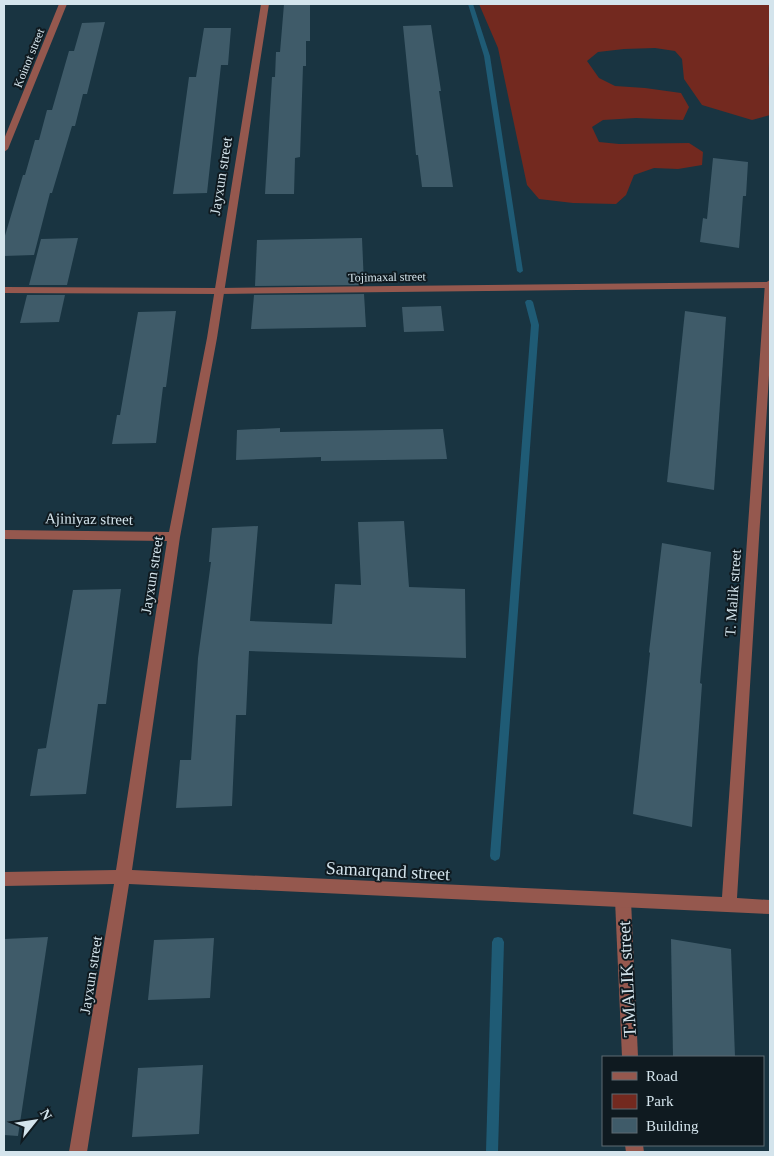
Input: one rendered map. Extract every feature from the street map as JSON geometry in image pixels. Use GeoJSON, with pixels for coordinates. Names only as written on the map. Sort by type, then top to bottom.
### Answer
{"type":"FeatureCollection","features":[{"type":"Feature","properties":{"kind":"street","name":"Koinot street"},"geometry":{"type":"LineString","coordinates":[[4,149],[63,4]]}},
{"type":"Feature","properties":{"kind":"street","name":"Jayxun street"},"geometry":{"type":"LineString","coordinates":[[78,1152],[124,877],[174,537],[219,291],[265,4]]}},
{"type":"Feature","properties":{"kind":"street","name":"Tojimaxal street"},"geometry":{"type":"LineString","coordinates":[[4,290],[219,291],[770,284]]}},
{"type":"Feature","properties":{"kind":"street","name":"T. Malik street"},"geometry":{"type":"LineString","coordinates":[[729,906],[770,284]]}},
{"type":"Feature","properties":{"kind":"street","name":"Ajiniyaz street"},"geometry":{"type":"LineString","coordinates":[[4,534],[174,537]]}},
{"type":"Feature","properties":{"kind":"street","name":"Samarqand street"},"geometry":{"type":"LineString","coordinates":[[4,879],[124,877],[770,907]]}},
{"type":"Feature","properties":{"kind":"street","name":"T.MALIK street"},"geometry":{"type":"LineString","coordinates":[[623,900],[630,1056]]}},
{"type":"Feature","properties":{"kind":"green space"},"geometry":{"type":"Polygon","coordinates":[[[479,4],[770,4],[770,115],[752,120],[702,105],[684,79],[682,59],[675,51],[655,48],[598,52],[587,61],[599,78],[615,86],[681,93],[689,107],[683,120],[636,118],[603,120],[592,127],[599,142],[619,144],[689,143],[703,152],[702,165],[678,169],[654,168],[634,175],[626,195],[616,204],[573,203],[539,199],[527,185],[498,48],[479,4]]]}},
{"type":"Feature","properties":{"kind":"building"},"geometry":{"type":"Polygon","coordinates":[[[284,4],[310,4],[310,41],[306,41],[306,66],[303,66],[300,157],[295,158],[294,194],[265,194],[272,77],[275,77],[276,52],[280,52],[284,4]]]}},
{"type":"Feature","properties":{"kind":"building"},"geometry":{"type":"Polygon","coordinates":[[[105,22],[87,94],[83,94],[75,126],[72,126],[52,193],[50,193],[34,255],[4,256],[4,239],[23,175],[25,175],[35,140],[39,140],[47,110],[52,110],[69,51],[74,51],[82,23],[105,22]]]}},
{"type":"Feature","properties":{"kind":"building"},"geometry":{"type":"Polygon","coordinates":[[[431,25],[453,187],[422,187],[418,155],[416,155],[403,26],[431,25]]]}},
{"type":"Feature","properties":{"kind":"building"},"geometry":{"type":"Polygon","coordinates":[[[204,28],[231,28],[228,65],[221,65],[207,193],[173,194],[189,77],[196,77],[204,28]]]}},
{"type":"Feature","properties":{"kind":"building"},"geometry":{"type":"Polygon","coordinates":[[[713,158],[748,162],[746,196],[743,196],[739,248],[700,242],[703,218],[707,219],[713,158]]]}},
{"type":"Feature","properties":{"kind":"building"},"geometry":{"type":"Polygon","coordinates":[[[78,238],[67,285],[29,285],[41,239],[78,238]]]}},
{"type":"Feature","properties":{"kind":"building"},"geometry":{"type":"Polygon","coordinates":[[[362,238],[364,285],[255,286],[257,240],[362,238]]]}},
{"type":"Feature","properties":{"kind":"building"},"geometry":{"type":"Polygon","coordinates":[[[364,294],[366,327],[251,329],[254,295],[364,294]]]}},
{"type":"Feature","properties":{"kind":"building"},"geometry":{"type":"Polygon","coordinates":[[[27,295],[65,295],[59,322],[20,323],[27,295]]]}},
{"type":"Feature","properties":{"kind":"building"},"geometry":{"type":"Polygon","coordinates":[[[441,306],[444,331],[404,332],[402,307],[441,306]]]}},
{"type":"Feature","properties":{"kind":"building"},"geometry":{"type":"Polygon","coordinates":[[[176,311],[156,443],[112,444],[117,415],[120,415],[138,312],[176,311]]]}},
{"type":"Feature","properties":{"kind":"building"},"geometry":{"type":"Polygon","coordinates":[[[685,311],[726,317],[714,490],[667,482],[685,311]]]}},
{"type":"Feature","properties":{"kind":"building"},"geometry":{"type":"Polygon","coordinates":[[[280,428],[280,432],[443,429],[447,459],[321,461],[321,457],[236,460],[237,430],[280,428]]]}},
{"type":"Feature","properties":{"kind":"building"},"geometry":{"type":"Polygon","coordinates":[[[404,521],[409,587],[465,589],[466,658],[249,651],[246,715],[236,715],[232,806],[176,808],[180,760],[191,760],[198,658],[211,562],[209,562],[212,528],[258,526],[250,621],[332,624],[335,584],[361,585],[358,522],[404,521]]]}},
{"type":"Feature","properties":{"kind":"building"},"geometry":{"type":"Polygon","coordinates":[[[662,543],[711,552],[700,683],[702,684],[692,827],[633,814],[662,543]]]}},
{"type":"Feature","properties":{"kind":"building"},"geometry":{"type":"Polygon","coordinates":[[[121,589],[106,704],[98,704],[86,794],[30,796],[38,749],[46,748],[73,590],[121,589]]]}},
{"type":"Feature","properties":{"kind":"building"},"geometry":{"type":"Polygon","coordinates":[[[48,937],[18,1136],[4,1135],[4,939],[48,937]]]}},
{"type":"Feature","properties":{"kind":"building"},"geometry":{"type":"Polygon","coordinates":[[[214,938],[210,998],[148,1000],[154,940],[214,938]]]}},
{"type":"Feature","properties":{"kind":"building"},"geometry":{"type":"Polygon","coordinates":[[[671,939],[731,949],[735,1056],[673,1056],[671,939]]]}},
{"type":"Feature","properties":{"kind":"building"},"geometry":{"type":"Polygon","coordinates":[[[203,1065],[199,1134],[132,1137],[138,1068],[203,1065]]]}},
{"type":"Feature","properties":{"kind":"waterway"},"geometry":{"type":"LineString","coordinates":[[470,4],[487,56],[520,271]]}},
{"type":"Feature","properties":{"kind":"waterway"},"geometry":{"type":"LineString","coordinates":[[495,856],[535,325],[529,302]]}},
{"type":"Feature","properties":{"kind":"waterway"},"geometry":{"type":"LineString","coordinates":[[492,1152],[498,942]]}}]}
